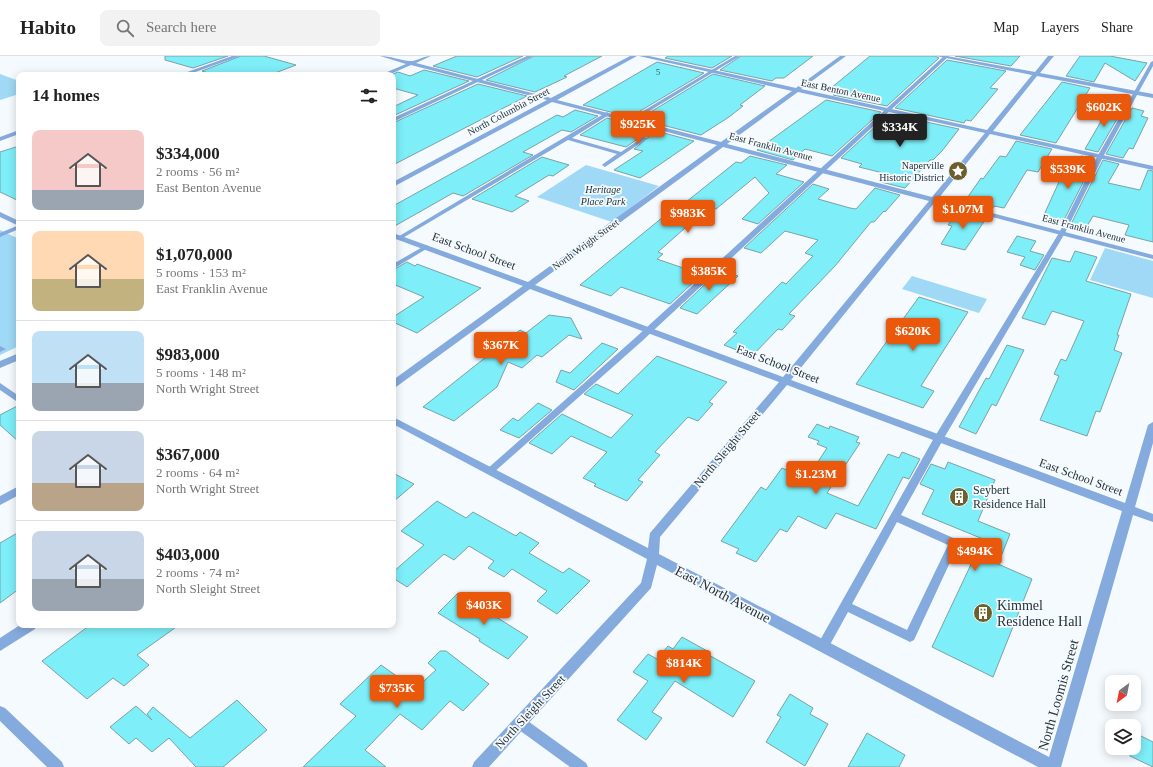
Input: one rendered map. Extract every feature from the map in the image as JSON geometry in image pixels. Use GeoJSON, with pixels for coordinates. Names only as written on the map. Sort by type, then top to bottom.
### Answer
{"type":"FeatureCollection","features":[{"type":"Feature","properties":{"kind":"street"},"geometry":{"type":"LineString","coordinates":[[191,72],[237,56]]}},
{"type":"Feature","properties":{"kind":"street","name":"East Franklin Avenue"},"geometry":{"type":"LineString","coordinates":[[383,56],[1153,257]]}},
{"type":"Feature","properties":{"kind":"street"},"geometry":{"type":"LineString","coordinates":[[390,72],[428,56]]}},
{"type":"Feature","properties":{"kind":"street","name":"North Columbia Street"},"geometry":{"type":"LineString","coordinates":[[396,183],[634,56]]}},
{"type":"Feature","properties":{"kind":"street","name":"East Benton Avenue"},"geometry":{"type":"LineString","coordinates":[[642,56],[1153,168]]}},
{"type":"Feature","properties":{"kind":"street","name":"North Wright Street"},"geometry":{"type":"LineString","coordinates":[[396,383],[712,151],[724,144],[842,56]]}},
{"type":"Feature","properties":{"kind":"street"},"geometry":{"type":"LineString","coordinates":[[944,56],[1153,96]]}},
{"type":"Feature","properties":{"kind":"street","name":"North Sleight Street"},"geometry":{"type":"LineString","coordinates":[[479,767],[647,585],[653,557],[654,536],[784,381],[1051,56]]}},
{"type":"Feature","properties":{"kind":"street"},"geometry":{"type":"LineString","coordinates":[[0,139],[16,133]]}},
{"type":"Feature","properties":{"kind":"street"},"geometry":{"type":"LineString","coordinates":[[0,214],[16,223]]}},
{"type":"Feature","properties":{"kind":"street","name":"East School Street"},"geometry":{"type":"LineString","coordinates":[[396,236],[1153,518]]}},
{"type":"Feature","properties":{"kind":"street"},"geometry":{"type":"LineString","coordinates":[[0,365],[16,357]]}},
{"type":"Feature","properties":{"kind":"street","name":"East North Avenue"},"geometry":{"type":"LineString","coordinates":[[396,422],[1053,767]]}},
{"type":"Feature","properties":{"kind":"street","name":"North Loomis Street"},"geometry":{"type":"LineString","coordinates":[[1053,767],[1153,425]]}},
{"type":"Feature","properties":{"kind":"street"},"geometry":{"type":"LineString","coordinates":[[0,645],[26,628]]}},
{"type":"Feature","properties":{"kind":"street"},"geometry":{"type":"LineString","coordinates":[[0,712],[57,767]]}},
{"type":"Feature","properties":{"kind":"lane"},"geometry":{"type":"LineString","coordinates":[[396,119],[531,56]]}},
{"type":"Feature","properties":{"kind":"lane"},"geometry":{"type":"LineString","coordinates":[[631,120],[738,56]]}},
{"type":"Feature","properties":{"kind":"lane"},"geometry":{"type":"LineString","coordinates":[[490,471],[824,171],[944,56]]}},
{"type":"Feature","properties":{"kind":"lane"},"geometry":{"type":"LineString","coordinates":[[823,646],[939,438],[1062,233],[1100,157],[1153,62]]}},
{"type":"Feature","properties":{"kind":"lane"},"geometry":{"type":"LineString","coordinates":[[396,236],[607,114]]}},
{"type":"Feature","properties":{"kind":"lane"},"geometry":{"type":"LineString","coordinates":[[567,138],[622,154]]}},
{"type":"Feature","properties":{"kind":"lane"},"geometry":{"type":"LineString","coordinates":[[605,165],[646,138]]}},
{"type":"Feature","properties":{"kind":"lane"},"geometry":{"type":"LineString","coordinates":[[0,235],[16,227]]}},
{"type":"Feature","properties":{"kind":"lane"},"geometry":{"type":"LineString","coordinates":[[396,265],[426,247]]}},
{"type":"Feature","properties":{"kind":"lane"},"geometry":{"type":"LineString","coordinates":[[0,386],[16,398]]}},
{"type":"Feature","properties":{"kind":"lane"},"geometry":{"type":"LineString","coordinates":[[0,501],[16,492]]}},
{"type":"Feature","properties":{"kind":"lane"},"geometry":{"type":"LineString","coordinates":[[846,606],[910,637],[954,542],[895,517]]}},
{"type":"Feature","properties":{"kind":"lane"},"geometry":{"type":"LineString","coordinates":[[520,723],[581,767]]}},
{"type":"Feature","properties":{"kind":"green space"},"geometry":{"type":"Polygon","coordinates":[[[0,74],[16,80],[16,95],[0,100],[0,74]]]}},
{"type":"Feature","properties":{"kind":"green space","name":"Heritage Place Park"},"geometry":{"type":"Polygon","coordinates":[[[586,165],[659,186],[612,222],[537,197],[586,165]]]}},
{"type":"Feature","properties":{"kind":"green space"},"geometry":{"type":"Polygon","coordinates":[[[0,230],[16,238],[16,347],[0,355],[0,230]]]}},
{"type":"Feature","properties":{"kind":"green space"},"geometry":{"type":"Polygon","coordinates":[[[1105,248],[1153,261],[1153,298],[1090,280],[1105,248]]]}},
{"type":"Feature","properties":{"kind":"green space"},"geometry":{"type":"Polygon","coordinates":[[[912,276],[987,299],[979,313],[902,289],[912,276]]]}},
{"type":"Feature","properties":{"kind":"building"},"geometry":{"type":"Polygon","coordinates":[[[165,56],[228,56],[193,68],[165,60],[165,56]]]}},
{"type":"Feature","properties":{"kind":"building"},"geometry":{"type":"Polygon","coordinates":[[[241,56],[264,56],[296,65],[278,72],[202,71],[241,56]]]}},
{"type":"Feature","properties":{"kind":"building"},"geometry":{"type":"Polygon","coordinates":[[[457,56],[523,56],[477,77],[433,66],[457,56]]]}},
{"type":"Feature","properties":{"kind":"building"},"geometry":{"type":"Polygon","coordinates":[[[534,56],[602,56],[564,76],[567,77],[535,92],[486,80],[534,56]]]}},
{"type":"Feature","properties":{"kind":"building"},"geometry":{"type":"Polygon","coordinates":[[[668,56],[732,56],[712,68],[665,58],[668,56]]]}},
{"type":"Feature","properties":{"kind":"building"},"geometry":{"type":"Polygon","coordinates":[[[741,56],[813,56],[784,78],[776,78],[772,81],[720,70],[741,56]]]}},
{"type":"Feature","properties":{"kind":"building"},"geometry":{"type":"Polygon","coordinates":[[[870,56],[935,56],[939,58],[887,106],[833,95],[839,89],[831,88],[870,56]]]}},
{"type":"Feature","properties":{"kind":"building"},"geometry":{"type":"Polygon","coordinates":[[[955,56],[1020,56],[1011,66],[955,56]]]}},
{"type":"Feature","properties":{"kind":"building"},"geometry":{"type":"Polygon","coordinates":[[[1080,56],[1110,56],[1147,63],[1135,81],[1105,63],[1094,82],[1066,76],[1080,56]]]}},
{"type":"Feature","properties":{"kind":"building"},"geometry":{"type":"Polygon","coordinates":[[[947,60],[1006,71],[990,88],[998,89],[971,121],[966,120],[964,123],[895,108],[947,60]]]}},
{"type":"Feature","properties":{"kind":"building"},"geometry":{"type":"Polygon","coordinates":[[[657,62],[704,73],[630,117],[583,105],[657,62]]]}},
{"type":"Feature","properties":{"kind":"building"},"geometry":{"type":"Polygon","coordinates":[[[424,70],[469,81],[396,115],[396,106],[418,95],[396,89],[396,73],[398,72],[410,76],[424,70]]]}},
{"type":"Feature","properties":{"kind":"building"},"geometry":{"type":"Polygon","coordinates":[[[713,74],[765,86],[740,105],[743,106],[729,117],[701,135],[639,119],[713,74]]]}},
{"type":"Feature","properties":{"kind":"building"},"geometry":{"type":"Polygon","coordinates":[[[1062,82],[1090,88],[1056,143],[1020,135],[1062,82]]]}},
{"type":"Feature","properties":{"kind":"building"},"geometry":{"type":"Polygon","coordinates":[[[478,84],[527,96],[396,163],[396,122],[478,84]]]}},
{"type":"Feature","properties":{"kind":"building"},"geometry":{"type":"Polygon","coordinates":[[[826,100],[881,112],[832,156],[805,149],[793,160],[757,150],[826,100]]]}},
{"type":"Feature","properties":{"kind":"building"},"geometry":{"type":"Polygon","coordinates":[[[1111,104],[1124,107],[1098,152],[1085,149],[1111,104]]]}},
{"type":"Feature","properties":{"kind":"building"},"geometry":{"type":"Polygon","coordinates":[[[1132,108],[1144,111],[1141,116],[1148,118],[1133,149],[1129,148],[1123,158],[1106,154],[1132,108]]]}},
{"type":"Feature","properties":{"kind":"building"},"geometry":{"type":"Polygon","coordinates":[[[575,110],[598,116],[571,132],[562,130],[523,152],[533,155],[463,196],[453,193],[396,225],[396,204],[557,115],[563,117],[575,110]]]}},
{"type":"Feature","properties":{"kind":"building"},"geometry":{"type":"Polygon","coordinates":[[[889,114],[959,129],[942,151],[933,160],[930,160],[905,188],[881,182],[887,174],[859,167],[862,164],[841,158],[889,114]]]}},
{"type":"Feature","properties":{"kind":"building"},"geometry":{"type":"Polygon","coordinates":[[[607,118],[694,141],[640,178],[614,170],[643,151],[634,149],[649,137],[642,136],[626,147],[580,135],[607,118]]]}},
{"type":"Feature","properties":{"kind":"building"},"geometry":{"type":"Polygon","coordinates":[[[1016,141],[1052,149],[1038,172],[1027,170],[1004,208],[994,206],[991,211],[963,204],[981,178],[983,179],[1000,156],[1006,157],[1016,141]]]}},
{"type":"Feature","properties":{"kind":"building"},"geometry":{"type":"Polygon","coordinates":[[[16,147],[16,200],[0,192],[0,152],[16,147]]]}},
{"type":"Feature","properties":{"kind":"building"},"geometry":{"type":"Polygon","coordinates":[[[750,156],[787,165],[776,174],[804,182],[758,224],[742,219],[769,193],[755,177],[716,209],[712,208],[697,221],[694,220],[658,252],[663,254],[657,259],[689,270],[697,262],[710,267],[670,304],[621,287],[611,296],[580,285],[663,217],[666,218],[736,162],[741,163],[750,156]]]}},
{"type":"Feature","properties":{"kind":"building"},"geometry":{"type":"Polygon","coordinates":[[[1081,156],[1095,159],[1063,222],[1043,217],[1064,171],[1071,172],[1081,156]]]}},
{"type":"Feature","properties":{"kind":"building"},"geometry":{"type":"Polygon","coordinates":[[[542,157],[569,165],[553,176],[549,175],[515,196],[529,201],[512,212],[472,199],[542,157]]]}},
{"type":"Feature","properties":{"kind":"building"},"geometry":{"type":"Polygon","coordinates":[[[1103,160],[1119,164],[1108,183],[1140,190],[1148,170],[1153,171],[1153,242],[1125,235],[1129,225],[1093,216],[1086,228],[1071,224],[1103,160]]]}},
{"type":"Feature","properties":{"kind":"building"},"geometry":{"type":"Polygon","coordinates":[[[813,184],[829,189],[818,199],[856,209],[875,188],[900,195],[885,212],[884,211],[874,222],[871,222],[835,266],[789,314],[795,316],[782,330],[778,329],[752,356],[724,345],[737,333],[733,332],[782,282],[786,284],[813,256],[805,253],[818,240],[785,231],[761,253],[744,248],[813,184]]]}},
{"type":"Feature","properties":{"kind":"building"},"geometry":{"type":"Polygon","coordinates":[[[959,210],[987,217],[965,250],[941,244],[952,226],[948,225],[959,210]]]}},
{"type":"Feature","properties":{"kind":"building"},"geometry":{"type":"Polygon","coordinates":[[[1017,236],[1036,241],[1030,251],[1044,255],[1035,270],[1020,265],[1025,257],[1007,252],[1017,236]]]}},
{"type":"Feature","properties":{"kind":"building"},"geometry":{"type":"Polygon","coordinates":[[[1075,251],[1097,257],[1086,281],[1131,294],[1117,335],[1119,335],[1114,350],[1122,353],[1100,412],[1096,411],[1087,436],[1040,420],[1059,376],[1054,374],[1061,359],[1066,361],[1084,321],[1052,311],[1045,325],[1022,318],[1052,258],[1070,262],[1075,251]]]}},
{"type":"Feature","properties":{"kind":"building"},"geometry":{"type":"Polygon","coordinates":[[[407,262],[415,266],[417,264],[481,288],[417,333],[396,323],[396,315],[424,297],[396,285],[396,268],[407,262]]]}},
{"type":"Feature","properties":{"kind":"building"},"geometry":{"type":"Polygon","coordinates":[[[720,270],[738,276],[697,314],[680,308],[720,270]]]}},
{"type":"Feature","properties":{"kind":"building"},"geometry":{"type":"Polygon","coordinates":[[[919,297],[968,312],[921,386],[934,391],[923,408],[856,384],[919,297]]]}},
{"type":"Feature","properties":{"kind":"building"},"geometry":{"type":"Polygon","coordinates":[[[549,315],[571,318],[582,339],[569,335],[542,357],[537,355],[522,368],[508,362],[497,387],[454,421],[423,407],[520,330],[526,333],[549,315]]]}},
{"type":"Feature","properties":{"kind":"building"},"geometry":{"type":"Polygon","coordinates":[[[602,343],[618,349],[574,390],[556,382],[561,370],[570,373],[602,343]]]}},
{"type":"Feature","properties":{"kind":"building"},"geometry":{"type":"Polygon","coordinates":[[[1007,345],[1024,350],[996,406],[992,404],[976,434],[959,427],[986,378],[989,379],[1007,345]]]}},
{"type":"Feature","properties":{"kind":"building"},"geometry":{"type":"Polygon","coordinates":[[[657,356],[727,382],[709,402],[713,404],[698,421],[688,417],[655,452],[660,455],[638,480],[643,482],[627,501],[594,486],[596,484],[583,478],[607,452],[571,436],[552,454],[529,443],[562,414],[611,438],[633,415],[584,394],[596,384],[618,394],[657,356]]]}},
{"type":"Feature","properties":{"kind":"building"},"geometry":{"type":"Polygon","coordinates":[[[538,403],[552,410],[519,438],[500,430],[513,418],[518,421],[538,403]]]}},
{"type":"Feature","properties":{"kind":"building"},"geometry":{"type":"Polygon","coordinates":[[[16,407],[16,439],[0,425],[0,415],[16,407]]]}},
{"type":"Feature","properties":{"kind":"building"},"geometry":{"type":"Polygon","coordinates":[[[817,424],[829,429],[830,426],[859,437],[856,442],[860,443],[827,493],[858,506],[888,454],[899,458],[902,452],[920,459],[909,479],[903,477],[876,529],[836,513],[826,529],[798,516],[787,532],[780,529],[756,562],[736,553],[739,549],[721,541],[761,487],[766,490],[782,468],[798,475],[804,471],[810,474],[827,448],[817,444],[819,441],[808,437],[817,424]]]}},
{"type":"Feature","properties":{"kind":"building","name":"Kimmel Residence Hall"},"geometry":{"type":"Polygon","coordinates":[[[948,462],[995,480],[978,521],[1010,534],[998,564],[1032,579],[993,677],[932,647],[983,539],[922,514],[934,490],[920,484],[931,464],[945,469],[948,462]]]}},
{"type":"Feature","properties":{"kind":"building"},"geometry":{"type":"Polygon","coordinates":[[[396,475],[414,484],[396,499],[396,475]]]}},
{"type":"Feature","properties":{"kind":"building"},"geometry":{"type":"Polygon","coordinates":[[[437,501],[466,518],[473,512],[516,536],[520,532],[539,543],[529,553],[563,573],[569,568],[590,581],[557,614],[537,601],[547,591],[512,569],[504,577],[488,568],[494,561],[469,546],[454,560],[444,554],[407,587],[396,580],[396,569],[424,545],[401,531],[437,501]]]}},
{"type":"Feature","properties":{"kind":"building"},"geometry":{"type":"Polygon","coordinates":[[[16,534],[16,591],[0,603],[0,543],[16,534]]]}},
{"type":"Feature","properties":{"kind":"building"},"geometry":{"type":"Polygon","coordinates":[[[458,593],[528,637],[508,659],[479,641],[480,639],[438,613],[458,593]]]}},
{"type":"Feature","properties":{"kind":"building"},"geometry":{"type":"Polygon","coordinates":[[[86,628],[175,628],[137,655],[149,665],[124,686],[113,678],[87,699],[42,661],[86,628]]]}},
{"type":"Feature","properties":{"kind":"building"},"geometry":{"type":"Polygon","coordinates":[[[682,637],[709,652],[707,654],[755,681],[733,717],[675,681],[652,712],[662,718],[646,740],[617,720],[648,681],[633,672],[648,654],[657,659],[668,646],[673,649],[682,637]]]}},
{"type":"Feature","properties":{"kind":"building"},"geometry":{"type":"Polygon","coordinates":[[[440,651],[446,651],[489,684],[463,711],[450,701],[422,730],[400,714],[365,750],[386,767],[303,767],[356,716],[340,704],[381,665],[415,689],[436,670],[428,663],[440,651]]]}},
{"type":"Feature","properties":{"kind":"building"},"geometry":{"type":"Polygon","coordinates":[[[790,694],[813,708],[810,714],[828,724],[805,766],[766,742],[781,717],[777,715],[790,694]]]}},
{"type":"Feature","properties":{"kind":"building"},"geometry":{"type":"Polygon","coordinates":[[[237,700],[267,730],[223,767],[196,767],[169,738],[152,752],[136,738],[129,744],[110,727],[136,706],[152,720],[147,714],[153,707],[190,738],[237,700]]]}},
{"type":"Feature","properties":{"kind":"building"},"geometry":{"type":"Polygon","coordinates":[[[867,733],[905,755],[899,767],[848,767],[867,733]]]}},
{"type":"Feature","properties":{"kind":"building"},"geometry":{"type":"Polygon","coordinates":[[[1141,736],[1153,742],[1153,767],[1130,756],[1141,755],[1141,736]]]}},
{"type":"Feature","properties":{"kind":"place","name":"Naperville Historic District"},"geometry":{"type":"Point","coordinates":[958,171]}},
{"type":"Feature","properties":{"kind":"place","name":"Seybert Residence Hall"},"geometry":{"type":"Point","coordinates":[959,497]}},
{"type":"Feature","properties":{"kind":"place","name":"Kimmel Residence Hall"},"geometry":{"type":"Point","coordinates":[983,613]}}]}
